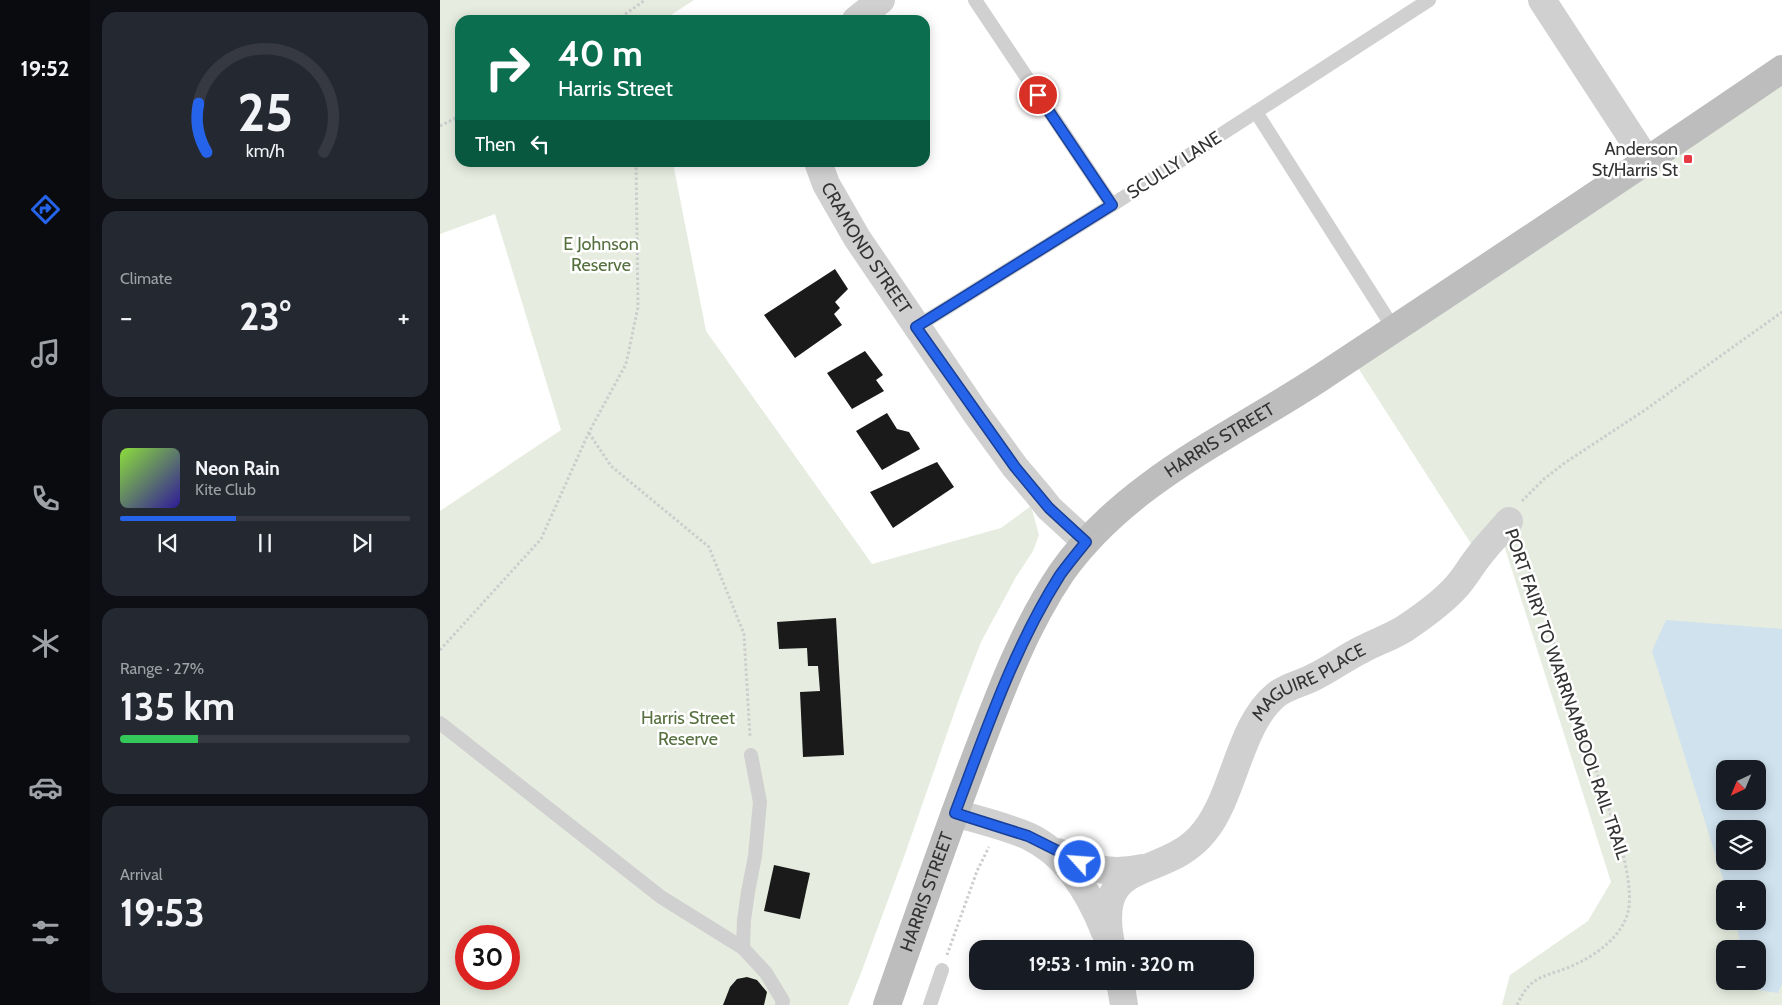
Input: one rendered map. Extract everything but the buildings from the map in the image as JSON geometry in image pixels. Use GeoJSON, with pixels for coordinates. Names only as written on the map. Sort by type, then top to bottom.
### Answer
{"type":"FeatureCollection","features":[{"type":"Feature","properties":{"kind":"street"},"geometry":{"type":"LineString","coordinates":[[862,15],[881,0]]}},
{"type":"Feature","properties":{"kind":"street"},"geometry":{"type":"LineString","coordinates":[[1542,0],[1648,161]]}},
{"type":"Feature","properties":{"kind":"street","name":"HARRIS STREET"},"geometry":{"type":"LineString","coordinates":[[887,1005],[1001,690],[1021,646],[1061,574],[1086,542],[1139,492],[1167,472],[1300,390],[1394,329],[1648,161],[1782,69]]}},
{"type":"Feature","properties":{"kind":"street","name":"CRAMOND STREET"},"geometry":{"type":"LineString","coordinates":[[820,167],[826,184],[857,238],[916,327],[1015,467],[1049,508],[1086,542]]}},
{"type":"Feature","properties":{"kind":"street","name":"MAGUIRE PLACE"},"geometry":{"type":"LineString","coordinates":[[1110,940],[1107,912],[1111,897],[1118,885],[1132,873],[1181,853],[1206,830],[1225,796],[1255,721],[1275,696],[1286,688],[1315,677],[1362,649],[1402,630],[1421,617],[1457,587],[1479,556],[1509,522]]}},
{"type":"Feature","properties":{"kind":"street","name":"MAGUIRE PLACE"},"geometry":{"type":"LineString","coordinates":[[955,813],[1028,836],[1092,868],[1126,872],[1145,868]]}},
{"type":"Feature","properties":{"kind":"street","name":"MAGUIRE PLACE"},"geometry":{"type":"LineString","coordinates":[[1028,836],[1046,847],[1064,862],[1088,893],[1108,940]]}},
{"type":"Feature","properties":{"kind":"street"},"geometry":{"type":"LineString","coordinates":[[1122,990],[1124,1005]]}},
{"type":"Feature","properties":{"kind":"lane"},"geometry":{"type":"LineString","coordinates":[[975,0],[1112,205]]}},
{"type":"Feature","properties":{"kind":"lane","name":"SCULLY LANE"},"geometry":{"type":"LineString","coordinates":[[916,327],[1112,205],[1429,0]]}},
{"type":"Feature","properties":{"kind":"lane"},"geometry":{"type":"LineString","coordinates":[[1256,112],[1394,329]]}},
{"type":"Feature","properties":{"kind":"lane"},"geometry":{"type":"LineString","coordinates":[[440,723],[661,897],[743,948],[766,973],[783,1001],[782,1005]]}},
{"type":"Feature","properties":{"kind":"lane"},"geometry":{"type":"LineString","coordinates":[[743,948],[744,920],[755,856],[760,802],[751,756]]}},
{"type":"Feature","properties":{"kind":"lane"},"geometry":{"type":"LineString","coordinates":[[930,1005],[942,970]]}},
{"type":"Feature","properties":{"kind":"path"},"geometry":{"type":"LineString","coordinates":[[626,15],[645,0]]}},
{"type":"Feature","properties":{"kind":"path"},"geometry":{"type":"LineString","coordinates":[[440,126],[455,118]]}},
{"type":"Feature","properties":{"kind":"path"},"geometry":{"type":"LineString","coordinates":[[440,650],[541,539],[589,432],[626,364],[638,307],[636,167]]}},
{"type":"Feature","properties":{"kind":"path","name":"PORT FAIRY TO WARRNAMBOOL RAIL TRAIL"},"geometry":{"type":"LineString","coordinates":[[1516,1005],[1524,989],[1534,981],[1569,967],[1606,945],[1620,930],[1628,911],[1628,886],[1624,858],[1615,826],[1530,571],[1509,522],[1525,497],[1566,462],[1645,410],[1782,312]]}},
{"type":"Feature","properties":{"kind":"path"},"geometry":{"type":"LineString","coordinates":[[589,432],[611,466],[709,547],[744,634],[751,756]]}},
{"type":"Feature","properties":{"kind":"path"},"geometry":{"type":"LineString","coordinates":[[942,970],[977,872],[999,827]]}},
{"type":"Feature","properties":{"kind":"green space","name":"Harris Street Reserve"},"geometry":{"type":"Polygon","coordinates":[[[440,0],[694,0],[671,15],[455,15],[455,167],[674,167],[706,331],[872,564],[1001,528],[1031,506],[1039,535],[1033,551],[1016,577],[981,642],[905,854],[848,1005],[440,1005],[440,511],[561,430],[495,214],[440,234],[440,0]]]}},
{"type":"Feature","properties":{"kind":"green space"},"geometry":{"type":"Polygon","coordinates":[[[1782,81],[1782,1005],[1502,1005],[1510,975],[1588,921],[1611,882],[1504,545],[1479,556],[1351,357],[1782,81]]]}},
{"type":"Feature","properties":{"kind":"water"},"geometry":{"type":"Polygon","coordinates":[[[1666,620],[1782,629],[1782,984],[1778,993],[1758,990],[1766,990],[1766,940],[1740,940],[1737,930],[1766,930],[1766,880],[1723,880],[1720,870],[1766,870],[1766,820],[1716,820],[1716,857],[1652,651],[1666,620]]]}},
{"type":"Feature","properties":{"kind":"place","name":"Anderson St/Harris St"},"geometry":{"type":"Point","coordinates":[1688,159]}},
{"type":"Feature","properties":{"kind":"route"},"geometry":{"type":"LineString","coordinates":[[1038,95],[1112,205],[916,327],[1015,467],[1049,508],[1086,542],[1061,574],[1021,646],[1001,690],[955,813],[1028,836],[1080,862]]}},
{"type":"Feature","properties":{"kind":"park label","name":"E Johnson Reserve"},"geometry":{"type":"Point","coordinates":[601,254]}}]}
